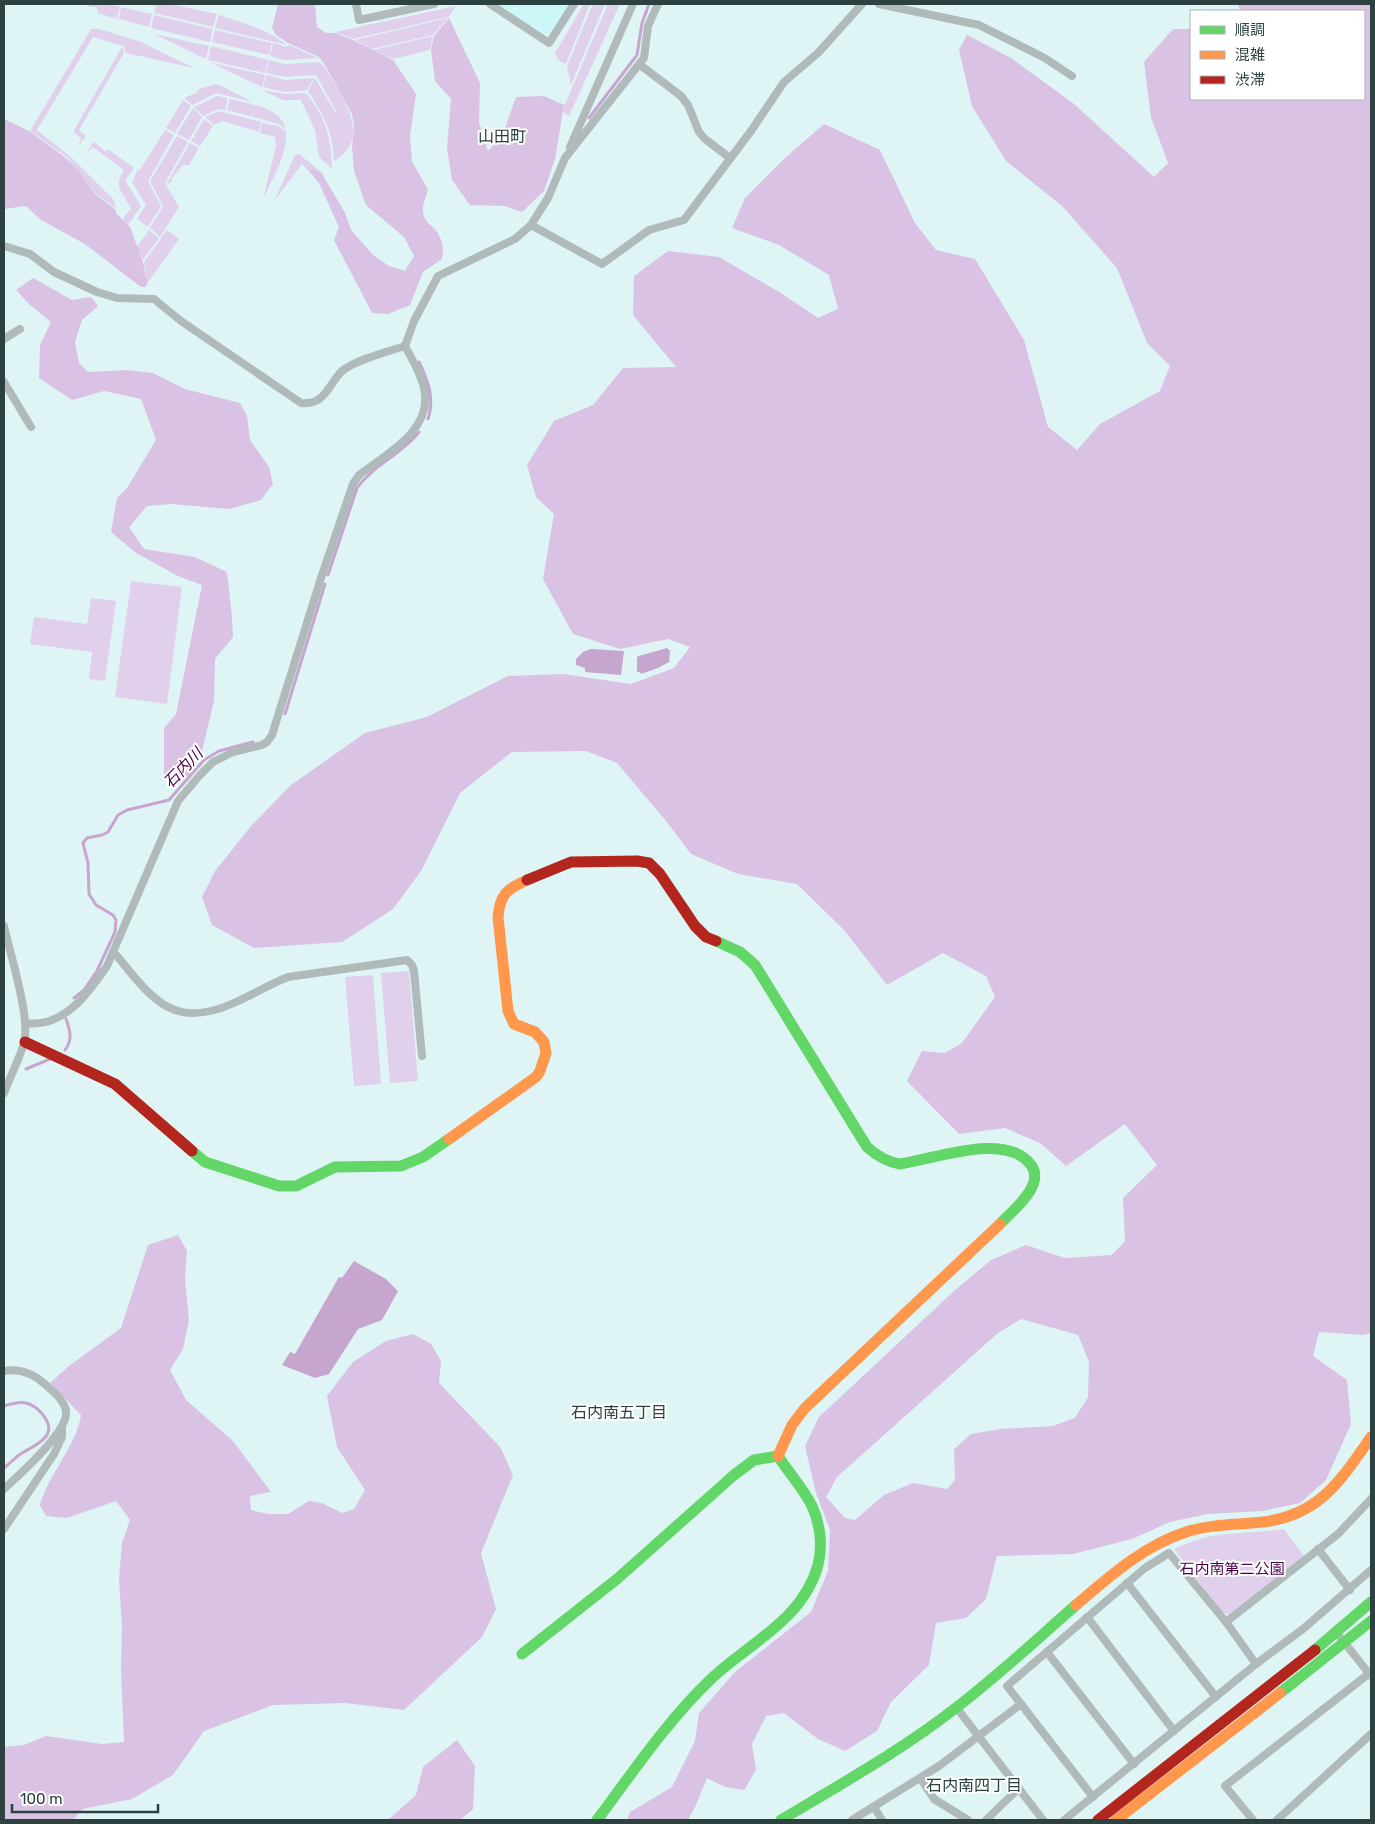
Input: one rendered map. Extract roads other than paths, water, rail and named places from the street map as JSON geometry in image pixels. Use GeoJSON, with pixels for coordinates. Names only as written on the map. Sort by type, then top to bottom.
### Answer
{"type":"FeatureCollection","features":[{"type":"Feature","properties":{"kind":"street"},"geometry":{"type":"LineString","coordinates":[[356,4],[359,20],[417,6],[434,4]]}},
{"type":"Feature","properties":{"kind":"street"},"geometry":{"type":"LineString","coordinates":[[490,4],[549,43],[574,4]]}},
{"type":"Feature","properties":{"kind":"street"},"geometry":{"type":"LineString","coordinates":[[25,1024],[50,1021],[75,1005],[87,995],[107,966],[178,801],[184,793],[213,762],[233,752],[262,745],[272,735],[353,484],[358,476],[407,438],[421,421],[425,401],[424,388],[405,346],[414,321],[438,276],[515,239],[531,225],[548,198],[633,4]]}},
{"type":"Feature","properties":{"kind":"street"},"geometry":{"type":"LineString","coordinates":[[565,158],[644,58],[648,26],[658,4]]}},
{"type":"Feature","properties":{"kind":"street"},"geometry":{"type":"LineString","coordinates":[[531,225],[602,264],[649,230],[684,220],[784,82],[818,54],[862,4]]}},
{"type":"Feature","properties":{"kind":"street"},"geometry":{"type":"LineString","coordinates":[[879,4],[979,25],[1043,57],[1072,76]]}},
{"type":"Feature","properties":{"kind":"street"},"geometry":{"type":"LineString","coordinates":[[639,64],[681,96],[688,105],[699,132],[705,139],[730,158]]}},
{"type":"Feature","properties":{"kind":"street"},"geometry":{"type":"LineString","coordinates":[[4,246],[30,254],[54,272],[97,292],[118,298],[154,298],[180,321],[301,402],[311,404],[324,396],[341,372],[350,366],[405,346]]}},
{"type":"Feature","properties":{"kind":"street"},"geometry":{"type":"LineString","coordinates":[[4,339],[20,329]]}},
{"type":"Feature","properties":{"kind":"street"},"geometry":{"type":"LineString","coordinates":[[4,382],[31,427]]}},
{"type":"Feature","properties":{"kind":"street"},"geometry":{"type":"LineString","coordinates":[[25,1042],[115,1084],[205,1162],[279,1186],[296,1186],[335,1167],[401,1166],[424,1157],[536,1077],[545,1064],[545,1046],[541,1037],[534,1031],[516,1025],[508,1011],[498,917],[499,906],[509,888],[571,862],[636,861],[649,863],[660,874],[695,926],[706,937],[740,952],[755,964],[867,1147],[876,1155],[891,1163],[900,1164],[973,1150],[1005,1149],[1019,1153],[1032,1165],[1035,1173],[1034,1184],[1028,1195],[1016,1209],[805,1408],[792,1425],[778,1456]]}},
{"type":"Feature","properties":{"kind":"street"},"geometry":{"type":"LineString","coordinates":[[4,926],[25,1024],[25,1042],[4,1093]]}},
{"type":"Feature","properties":{"kind":"street"},"geometry":{"type":"LineString","coordinates":[[113,953],[147,992],[174,1010],[187,1013],[201,1013],[235,1003],[288,977],[407,960],[412,965],[414,971],[422,1056]]}},
{"type":"Feature","properties":{"kind":"street"},"geometry":{"type":"LineString","coordinates":[[4,1371],[23,1371],[33,1375],[46,1384],[63,1403],[66,1412],[66,1420],[62,1427],[40,1454],[4,1489]]}},
{"type":"Feature","properties":{"kind":"street"},"geometry":{"type":"LineString","coordinates":[[4,1529],[54,1454],[62,1437],[62,1427]]}},
{"type":"Feature","properties":{"kind":"street"},"geometry":{"type":"LineString","coordinates":[[781,1820],[913,1739],[956,1707],[1144,1551],[1175,1536],[1201,1528],[1272,1522],[1297,1514],[1320,1500],[1330,1491],[1371,1438]]}},
{"type":"Feature","properties":{"kind":"street"},"geometry":{"type":"LineString","coordinates":[[522,1654],[617,1579],[734,1475],[754,1460],[778,1456]]}},
{"type":"Feature","properties":{"kind":"street"},"geometry":{"type":"LineString","coordinates":[[597,1820],[694,1696],[734,1658],[795,1610],[810,1590],[821,1552],[818,1526],[809,1502],[778,1456]]}},
{"type":"Feature","properties":{"kind":"street"},"geometry":{"type":"LineString","coordinates":[[1226,1622],[1338,1534],[1371,1499]]}},
{"type":"Feature","properties":{"kind":"street"},"geometry":{"type":"LineString","coordinates":[[1318,1549],[1350,1590]]}},
{"type":"Feature","properties":{"kind":"street"},"geometry":{"type":"LineString","coordinates":[[1093,1797],[1007,1686],[1144,1568],[1169,1553],[1226,1622],[1256,1664]]}},
{"type":"Feature","properties":{"kind":"street"},"geometry":{"type":"LineString","coordinates":[[1064,1820],[1256,1664],[1303,1629],[1371,1570]]}},
{"type":"Feature","properties":{"kind":"street"},"geometry":{"type":"LineString","coordinates":[[1127,1583],[1216,1698]]}},
{"type":"Feature","properties":{"kind":"street"},"geometry":{"type":"LineString","coordinates":[[1098,1820],[1336,1632],[1371,1602]]}},
{"type":"Feature","properties":{"kind":"street"},"geometry":{"type":"LineString","coordinates":[[1087,1617],[1174,1731]]}},
{"type":"Feature","properties":{"kind":"street"},"geometry":{"type":"LineString","coordinates":[[1116,1820],[1346,1643],[1371,1621]]}},
{"type":"Feature","properties":{"kind":"street"},"geometry":{"type":"LineString","coordinates":[[1253,1820],[1225,1786],[1371,1674],[1336,1632]]}},
{"type":"Feature","properties":{"kind":"street"},"geometry":{"type":"LineString","coordinates":[[1047,1652],[1134,1764]]}},
{"type":"Feature","properties":{"kind":"street"},"geometry":{"type":"LineString","coordinates":[[852,1820],[939,1766],[1021,1704]]}},
{"type":"Feature","properties":{"kind":"street"},"geometry":{"type":"LineString","coordinates":[[956,1707],[1044,1820]]}},
{"type":"Feature","properties":{"kind":"street"},"geometry":{"type":"LineString","coordinates":[[1277,1820],[1371,1734]]}},
{"type":"Feature","properties":{"kind":"street"},"geometry":{"type":"LineString","coordinates":[[920,1778],[934,1799],[968,1820]]}},
{"type":"Feature","properties":{"kind":"street"},"geometry":{"type":"LineString","coordinates":[[986,1820],[1019,1788]]}},
{"type":"Feature","properties":{"kind":"street"},"geometry":{"type":"LineString","coordinates":[[874,1807],[882,1820]]}},
{"type":"Feature","properties":{"kind":"waterway"},"geometry":{"type":"LineString","coordinates":[[589,118],[637,55],[642,23],[649,4]]}},
{"type":"Feature","properties":{"kind":"waterway","name":"石内川"},"geometry":{"type":"LineString","coordinates":[[419,362],[431,397],[428,419]]}},
{"type":"Feature","properties":{"kind":"waterway","name":"石内川"},"geometry":{"type":"LineString","coordinates":[[328,575],[357,488],[371,473],[404,447],[419,432]]}},
{"type":"Feature","properties":{"kind":"waterway","name":"石内川"},"geometry":{"type":"LineString","coordinates":[[285,714],[325,584]]}},
{"type":"Feature","properties":{"kind":"waterway","name":"石内川"},"geometry":{"type":"LineString","coordinates":[[74,998],[84,990],[97,971],[115,932],[116,920],[113,915],[96,905],[89,894],[88,863],[83,843],[87,838],[108,832],[118,815],[127,810],[169,800],[204,760],[219,751],[253,742]]}},
{"type":"Feature","properties":{"kind":"waterway","name":"石内川"},"geometry":{"type":"LineString","coordinates":[[65,1050],[70,1039],[70,1031],[66,1019]]}},
{"type":"Feature","properties":{"kind":"waterway","name":"石内川"},"geometry":{"type":"LineString","coordinates":[[26,1069],[50,1059]]}},
{"type":"Feature","properties":{"kind":"waterway","name":"石内川"},"geometry":{"type":"LineString","coordinates":[[4,1406],[21,1402],[31,1405],[40,1411],[47,1420],[49,1430],[41,1442],[19,1455],[4,1468]]}},
{"type":"Feature","properties":{"kind":"district","name":"山田町"},"geometry":{"type":"Point","coordinates":[502,136]}},
{"type":"Feature","properties":{"kind":"district","name":"石内南五丁目"},"geometry":{"type":"Point","coordinates":[619,1412]}},
{"type":"Feature","properties":{"kind":"district","name":"石内南四丁目"},"geometry":{"type":"Point","coordinates":[974,1785]}},
{"type":"Feature","properties":{"kind":"park label","name":"石内南第二公園"},"geometry":{"type":"Point","coordinates":[1232,1569]}}]}
